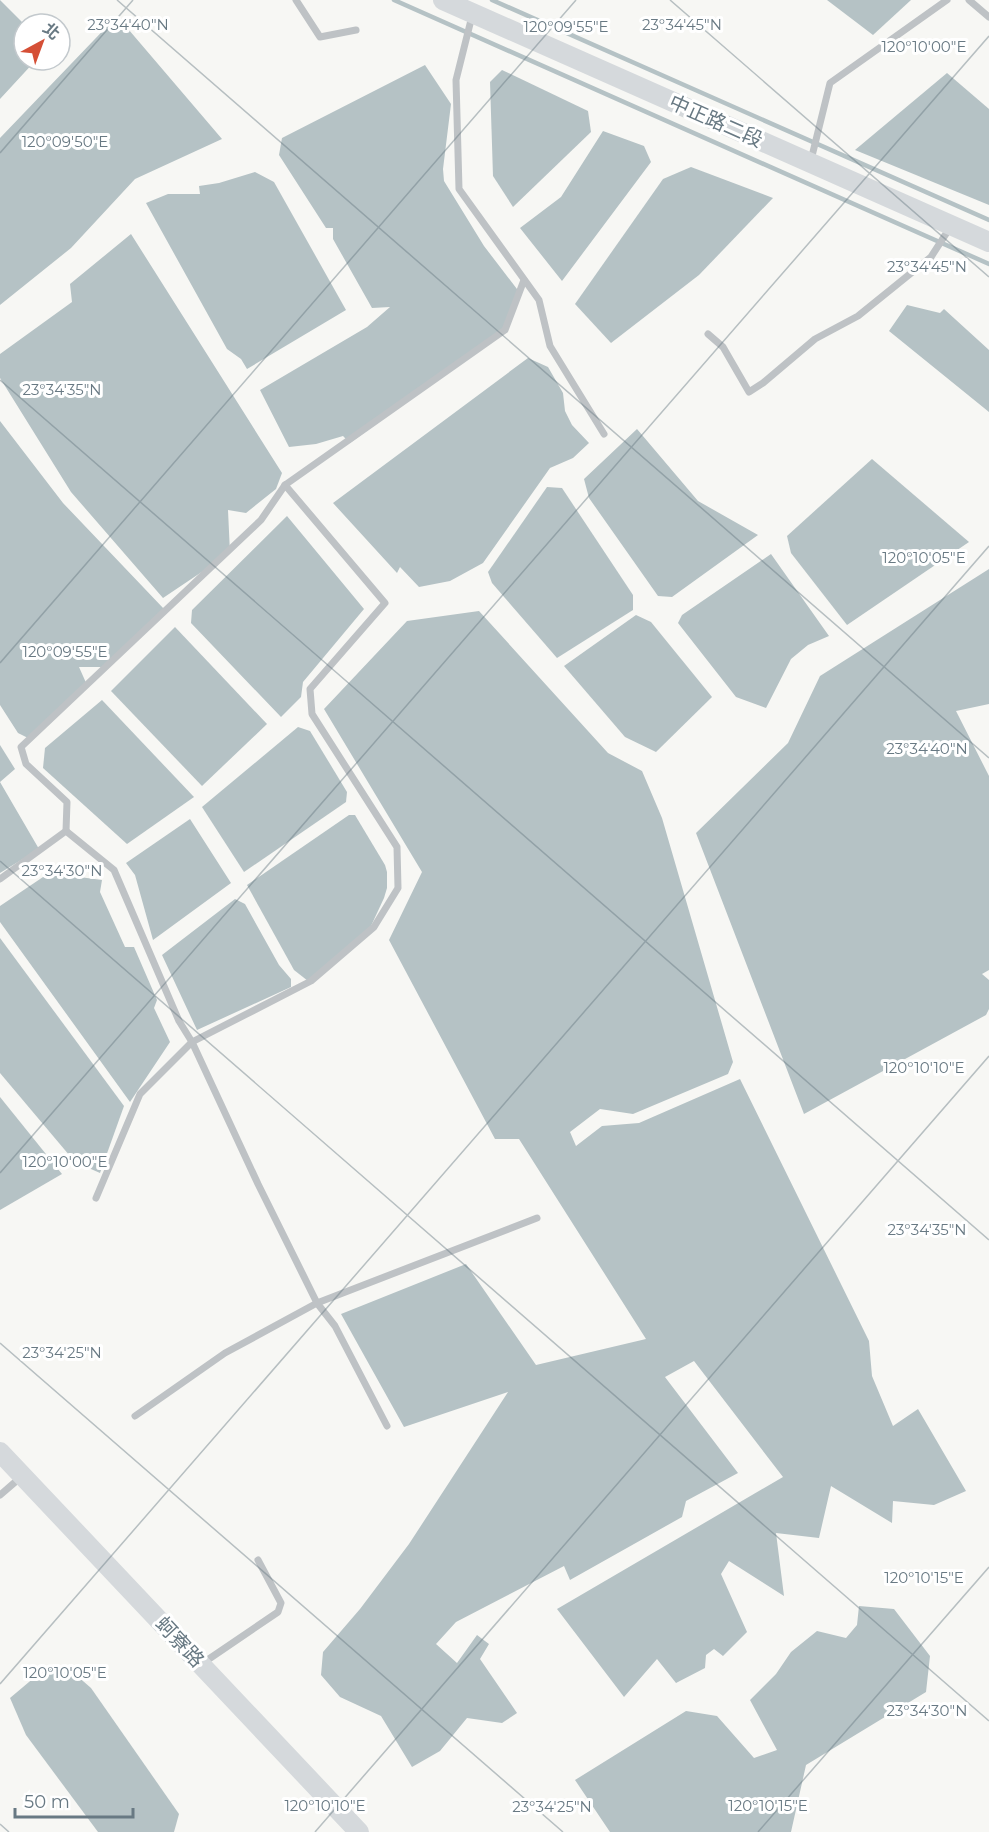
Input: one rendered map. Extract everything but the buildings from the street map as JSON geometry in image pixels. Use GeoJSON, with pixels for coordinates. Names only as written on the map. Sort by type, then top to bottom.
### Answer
{"type":"FeatureCollection","features":[{"type":"Feature","properties":{"kind":"main road","name":"中正路二段"},"geometry":{"type":"LineString","coordinates":[[443,0],[989,242]]}},
{"type":"Feature","properties":{"kind":"main road","name":"蚵寮路"},"geometry":{"type":"LineString","coordinates":[[0,1452],[359,1832]]}},
{"type":"Feature","properties":{"kind":"lane"},"geometry":{"type":"LineString","coordinates":[[297,0],[320,37],[356,30]]}},
{"type":"Feature","properties":{"kind":"lane"},"geometry":{"type":"LineString","coordinates":[[811,163],[830,83],[946,0]]}},
{"type":"Feature","properties":{"kind":"lane"},"geometry":{"type":"LineString","coordinates":[[969,0],[989,17]]}},
{"type":"Feature","properties":{"kind":"lane"},"geometry":{"type":"LineString","coordinates":[[472,13],[456,80],[459,189],[539,300],[550,345],[604,434]]}},
{"type":"Feature","properties":{"kind":"lane"},"geometry":{"type":"LineString","coordinates":[[708,334],[723,347],[749,392],[815,339],[858,316],[931,257],[952,225]]}},
{"type":"Feature","properties":{"kind":"lane"},"geometry":{"type":"LineString","coordinates":[[66,831],[67,802],[26,764],[21,747],[261,520],[285,485],[505,330],[524,280]]}},
{"type":"Feature","properties":{"kind":"lane"},"geometry":{"type":"LineString","coordinates":[[96,1198],[140,1094],[192,1042],[311,981],[374,927],[398,888],[397,847],[312,714],[310,689],[385,603],[285,485]]}},
{"type":"Feature","properties":{"kind":"lane"},"geometry":{"type":"LineString","coordinates":[[0,879],[66,831]]}},
{"type":"Feature","properties":{"kind":"lane"},"geometry":{"type":"LineString","coordinates":[[66,831],[114,870],[179,1022],[192,1042],[258,1184],[317,1303],[335,1326],[387,1426]]}},
{"type":"Feature","properties":{"kind":"lane"},"geometry":{"type":"LineString","coordinates":[[135,1416],[225,1353],[317,1303],[537,1218]]}},
{"type":"Feature","properties":{"kind":"lane"},"geometry":{"type":"LineString","coordinates":[[0,1495],[22,1476]]}},
{"type":"Feature","properties":{"kind":"lane"},"geometry":{"type":"LineString","coordinates":[[201,1664],[278,1612],[281,1603],[258,1560]]}},
{"type":"Feature","properties":{"kind":"shaded area"},"geometry":{"type":"Polygon","coordinates":[[[0,0],[12,12],[12,72],[25,72],[0,99],[0,0]]]}},
{"type":"Feature","properties":{"kind":"shaded area"},"geometry":{"type":"Polygon","coordinates":[[[827,0],[911,0],[873,35],[827,0]]]}},
{"type":"Feature","properties":{"kind":"shaded area"},"geometry":{"type":"Polygon","coordinates":[[[117,16],[222,139],[135,179],[71,248],[0,305],[0,138],[63,72],[72,72],[72,63],[117,16]]]}},
{"type":"Feature","properties":{"kind":"shaded area"},"geometry":{"type":"Polygon","coordinates":[[[425,65],[451,104],[443,169],[444,181],[484,246],[520,293],[507,329],[350,443],[343,436],[316,444],[289,447],[260,390],[367,327],[390,307],[372,308],[333,239],[333,228],[326,228],[279,155],[282,138],[425,65]]]}},
{"type":"Feature","properties":{"kind":"shaded area"},"geometry":{"type":"Polygon","coordinates":[[[502,70],[588,111],[591,132],[513,207],[493,176],[490,82],[502,70]]]}},
{"type":"Feature","properties":{"kind":"shaded area"},"geometry":{"type":"Polygon","coordinates":[[[947,73],[989,109],[989,205],[855,150],[947,73]]]}},
{"type":"Feature","properties":{"kind":"shaded area"},"geometry":{"type":"Polygon","coordinates":[[[603,131],[644,146],[651,162],[562,281],[520,228],[561,197],[603,131]]]}},
{"type":"Feature","properties":{"kind":"shaded area"},"geometry":{"type":"Polygon","coordinates":[[[691,167],[773,198],[699,275],[611,343],[575,304],[663,179],[691,167]]]}},
{"type":"Feature","properties":{"kind":"shaded area"},"geometry":{"type":"Polygon","coordinates":[[[255,172],[274,182],[346,310],[247,369],[241,359],[227,349],[146,203],[168,194],[200,194],[199,186],[219,183],[255,172]]]}},
{"type":"Feature","properties":{"kind":"shaded area"},"geometry":{"type":"Polygon","coordinates":[[[131,234],[282,473],[276,489],[246,513],[228,510],[230,553],[163,598],[71,492],[0,378],[0,354],[72,302],[70,284],[131,234]]]}},
{"type":"Feature","properties":{"kind":"shaded area"},"geometry":{"type":"Polygon","coordinates":[[[907,305],[940,313],[944,309],[989,350],[989,412],[889,331],[907,305]]]}},
{"type":"Feature","properties":{"kind":"shaded area"},"geometry":{"type":"Polygon","coordinates":[[[528,358],[548,367],[563,393],[565,411],[572,425],[589,443],[573,458],[550,468],[483,563],[450,581],[419,587],[400,567],[397,573],[333,503],[528,358]]]}},
{"type":"Feature","properties":{"kind":"shaded area"},"geometry":{"type":"Polygon","coordinates":[[[0,421],[63,503],[164,609],[103,667],[79,667],[87,685],[28,738],[18,733],[0,705],[0,421]]]}},
{"type":"Feature","properties":{"kind":"shaded area"},"geometry":{"type":"Polygon","coordinates":[[[637,429],[698,501],[758,535],[672,597],[658,596],[589,498],[584,479],[637,429]]]}},
{"type":"Feature","properties":{"kind":"shaded area"},"geometry":{"type":"Polygon","coordinates":[[[872,459],[969,542],[847,625],[791,553],[787,536],[872,459]]]}},
{"type":"Feature","properties":{"kind":"shaded area"},"geometry":{"type":"Polygon","coordinates":[[[547,487],[562,488],[633,595],[633,610],[557,658],[492,583],[488,572],[547,487]]]}},
{"type":"Feature","properties":{"kind":"shaded area"},"geometry":{"type":"Polygon","coordinates":[[[287,516],[364,609],[303,682],[301,697],[281,717],[191,623],[192,610],[287,516]]]}},
{"type":"Feature","properties":{"kind":"shaded area"},"geometry":{"type":"Polygon","coordinates":[[[771,554],[829,636],[808,645],[791,659],[766,708],[736,697],[678,623],[682,615],[771,554]]]}},
{"type":"Feature","properties":{"kind":"shaded area"},"geometry":{"type":"Polygon","coordinates":[[[989,569],[989,704],[956,711],[989,776],[989,970],[982,974],[989,980],[989,1009],[986,1015],[804,1114],[696,833],[788,743],[820,676],[989,569]]]}},
{"type":"Feature","properties":{"kind":"shaded area"},"geometry":{"type":"Polygon","coordinates":[[[479,611],[608,753],[642,771],[662,818],[733,1062],[728,1074],[633,1114],[600,1109],[570,1132],[576,1146],[602,1126],[639,1123],[740,1079],[869,1341],[872,1376],[893,1426],[918,1409],[966,1491],[934,1505],[893,1501],[892,1523],[831,1486],[819,1538],[776,1533],[784,1596],[729,1561],[721,1574],[747,1632],[723,1656],[714,1649],[706,1655],[705,1668],[676,1683],[657,1659],[624,1697],[557,1609],[783,1477],[694,1361],[665,1377],[738,1473],[686,1501],[682,1517],[570,1580],[564,1566],[456,1622],[436,1644],[457,1663],[477,1635],[489,1644],[480,1659],[517,1713],[502,1723],[467,1718],[440,1751],[412,1767],[381,1716],[340,1697],[321,1675],[323,1652],[360,1609],[409,1544],[508,1392],[404,1427],[341,1314],[466,1264],[536,1365],[646,1339],[519,1139],[495,1139],[389,940],[422,872],[324,709],[407,621],[479,611]]]}},
{"type":"Feature","properties":{"kind":"shaded area"},"geometry":{"type":"Polygon","coordinates":[[[636,615],[651,622],[712,697],[656,752],[625,737],[564,666],[636,615]]]}},
{"type":"Feature","properties":{"kind":"shaded area"},"geometry":{"type":"Polygon","coordinates":[[[175,627],[267,724],[202,786],[111,691],[175,627]]]}},
{"type":"Feature","properties":{"kind":"shaded area"},"geometry":{"type":"Polygon","coordinates":[[[102,700],[194,797],[127,844],[43,768],[45,748],[102,700]]]}},
{"type":"Feature","properties":{"kind":"shaded area"},"geometry":{"type":"Polygon","coordinates":[[[298,727],[310,731],[347,792],[346,802],[244,872],[202,807],[298,727]]]}},
{"type":"Feature","properties":{"kind":"shaded area"},"geometry":{"type":"Polygon","coordinates":[[[0,745],[15,769],[0,782],[0,745]]]}},
{"type":"Feature","properties":{"kind":"shaded area"},"geometry":{"type":"Polygon","coordinates":[[[0,782],[39,849],[0,873],[0,782]]]}},
{"type":"Feature","properties":{"kind":"shaded area"},"geometry":{"type":"Polygon","coordinates":[[[349,815],[355,815],[385,865],[387,888],[371,926],[308,981],[294,970],[247,885],[349,815]]]}},
{"type":"Feature","properties":{"kind":"shaded area"},"geometry":{"type":"Polygon","coordinates":[[[190,819],[231,883],[153,940],[135,875],[126,863],[190,819]]]}},
{"type":"Feature","properties":{"kind":"shaded area"},"geometry":{"type":"Polygon","coordinates":[[[49,873],[102,880],[100,892],[125,947],[134,947],[157,1000],[154,1008],[170,1042],[130,1102],[0,922],[0,906],[49,873]]]}},
{"type":"Feature","properties":{"kind":"shaded area"},"geometry":{"type":"Polygon","coordinates":[[[235,899],[245,904],[279,965],[291,979],[291,987],[197,1030],[162,955],[235,899]]]}},
{"type":"Feature","properties":{"kind":"shaded area"},"geometry":{"type":"Polygon","coordinates":[[[0,938],[124,1106],[100,1173],[75,1162],[0,1073],[0,938]]]}},
{"type":"Feature","properties":{"kind":"shaded area"},"geometry":{"type":"Polygon","coordinates":[[[0,1097],[62,1174],[0,1210],[0,1097]]]}},
{"type":"Feature","properties":{"kind":"shaded area"},"geometry":{"type":"Polygon","coordinates":[[[859,1606],[894,1609],[930,1656],[926,1692],[806,1765],[791,1832],[610,1832],[575,1780],[686,1711],[717,1716],[754,1758],[777,1750],[750,1700],[776,1674],[791,1652],[817,1631],[846,1638],[857,1625],[859,1606]]]}},
{"type":"Feature","properties":{"kind":"shaded area"},"geometry":{"type":"Polygon","coordinates":[[[48,1666],[68,1668],[91,1688],[179,1814],[174,1832],[98,1832],[26,1735],[10,1698],[48,1666]]]}},
{"type":"Feature","properties":{"kind":"waterway"},"geometry":{"type":"LineString","coordinates":[[394,0],[989,264]]}},
{"type":"Feature","properties":{"kind":"waterway"},"geometry":{"type":"LineString","coordinates":[[492,0],[989,220]]}}]}
